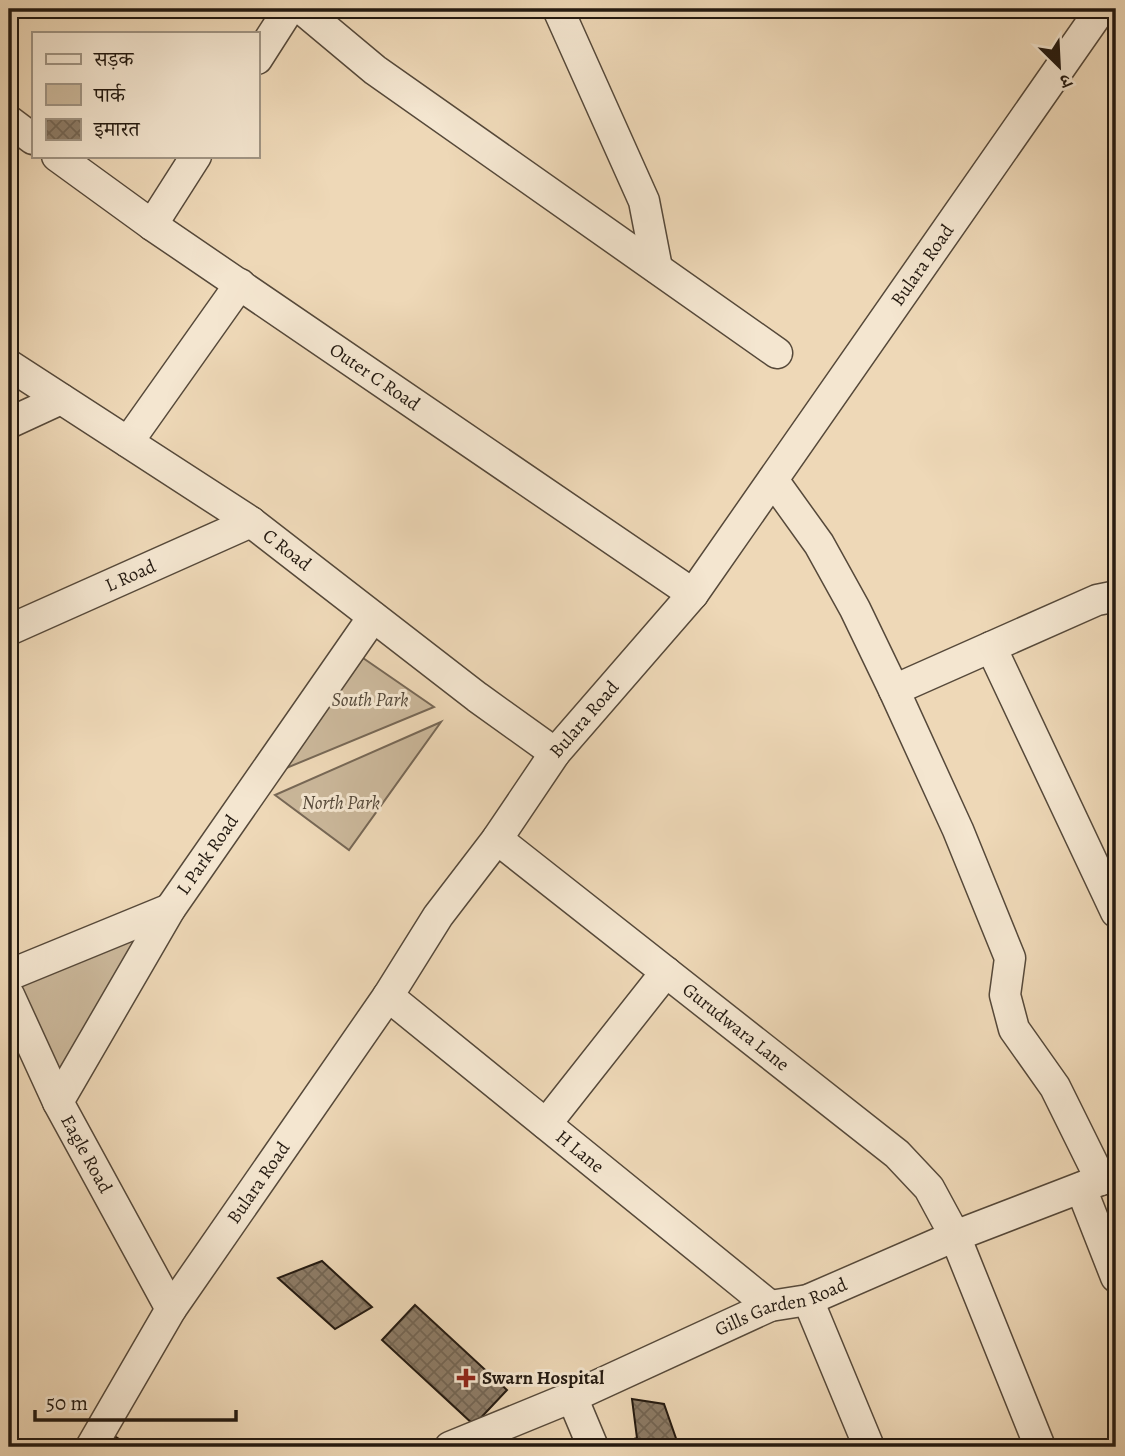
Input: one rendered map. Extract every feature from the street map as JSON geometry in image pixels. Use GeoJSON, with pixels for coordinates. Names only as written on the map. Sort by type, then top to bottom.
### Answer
{"type":"FeatureCollection","features":[{"type":"Feature","properties":{"kind":"street"},"geometry":{"type":"LineString","coordinates":[[259,56],[289,9]]}},
{"type":"Feature","properties":{"kind":"street"},"geometry":{"type":"LineString","coordinates":[[302,9],[375,69],[777,353]]}},
{"type":"Feature","properties":{"kind":"street"},"geometry":{"type":"LineString","coordinates":[[558,9],[644,201],[657,268]]}},
{"type":"Feature","properties":{"kind":"street","name":"Bulara Road"},"geometry":{"type":"LineString","coordinates":[[91,1447],[171,1310],[388,996],[438,916],[497,839],[555,753],[693,594],[1101,9]]}},
{"type":"Feature","properties":{"kind":"street"},"geometry":{"type":"LineString","coordinates":[[9,121],[32,138]]}},
{"type":"Feature","properties":{"kind":"street","name":"Outer C Road"},"geometry":{"type":"LineString","coordinates":[[60,158],[152,225],[693,594]]}},
{"type":"Feature","properties":{"kind":"street"},"geometry":{"type":"LineString","coordinates":[[152,225],[195,158]]}},
{"type":"Feature","properties":{"kind":"street"},"geometry":{"type":"LineString","coordinates":[[128,442],[240,284]]}},
{"type":"Feature","properties":{"kind":"street","name":"C Road"},"geometry":{"type":"LineString","coordinates":[[9,365],[251,522],[555,753]]}},
{"type":"Feature","properties":{"kind":"street"},"geometry":{"type":"LineString","coordinates":[[9,424],[61,399]]}},
{"type":"Feature","properties":{"kind":"street"},"geometry":{"type":"LineString","coordinates":[[773,480],[804,521],[831,566],[894,690],[958,830],[1010,958],[1006,995],[1014,1029],[1055,1087],[1099,1181],[1116,1277]]}},
{"type":"Feature","properties":{"kind":"street","name":"L Road"},"geometry":{"type":"LineString","coordinates":[[9,630],[251,522]]}},
{"type":"Feature","properties":{"kind":"street"},"geometry":{"type":"LineString","coordinates":[[894,690],[1097,600],[1111,597],[1116,599]]}},
{"type":"Feature","properties":{"kind":"street","name":"L Park Road"},"geometry":{"type":"LineString","coordinates":[[58,1102],[170,909],[373,617]]}},
{"type":"Feature","properties":{"kind":"street"},"geometry":{"type":"LineString","coordinates":[[991,647],[1116,912]]}},
{"type":"Feature","properties":{"kind":"street","name":"Gurudwara Lane"},"geometry":{"type":"LineString","coordinates":[[497,839],[897,1154],[929,1188],[955,1236],[1040,1447]]}},
{"type":"Feature","properties":{"kind":"street"},"geometry":{"type":"LineString","coordinates":[[9,975],[170,909]]}},
{"type":"Feature","properties":{"kind":"street"},"geometry":{"type":"LineString","coordinates":[[546,1124],[666,972]]}},
{"type":"Feature","properties":{"kind":"street","name":"Eagle Road"},"geometry":{"type":"LineString","coordinates":[[9,995],[58,1102],[171,1310]]}},
{"type":"Feature","properties":{"kind":"street","name":"H Lane"},"geometry":{"type":"LineString","coordinates":[[388,996],[770,1306]]}},
{"type":"Feature","properties":{"kind":"street","name":"Gills Garden Road"},"geometry":{"type":"LineString","coordinates":[[450,1447],[572,1397],[770,1306],[808,1300],[955,1236],[1099,1181]]}},
{"type":"Feature","properties":{"kind":"street"},"geometry":{"type":"LineString","coordinates":[[808,1300],[869,1447]]}},
{"type":"Feature","properties":{"kind":"street"},"geometry":{"type":"LineString","coordinates":[[572,1397],[593,1447]]}},
{"type":"Feature","properties":{"kind":"green space","name":"South Park"},"geometry":{"type":"Polygon","coordinates":[[[363,658],[434,707],[284,769],[363,658]]]}},
{"type":"Feature","properties":{"kind":"green space","name":"North Park"},"geometry":{"type":"Polygon","coordinates":[[[441,722],[349,850],[275,795],[441,722]]]}},
{"type":"Feature","properties":{"kind":"green space"},"geometry":{"type":"Polygon","coordinates":[[[150,929],[53,1082],[17,988],[150,929]]]}},
{"type":"Feature","properties":{"kind":"building"},"geometry":{"type":"Polygon","coordinates":[[[322,1261],[372,1307],[335,1329],[278,1278],[322,1261]]]}},
{"type":"Feature","properties":{"kind":"building"},"geometry":{"type":"Polygon","coordinates":[[[415,1305],[507,1390],[474,1425],[382,1340],[415,1305]]]}},
{"type":"Feature","properties":{"kind":"building"},"geometry":{"type":"Polygon","coordinates":[[[632,1399],[664,1404],[679,1447],[610,1447],[637,1438],[632,1399]]]}},
{"type":"Feature","properties":{"kind":"building"},"geometry":{"type":"Polygon","coordinates":[[[116,1437],[132,1447],[111,1447],[116,1437]]]}},
{"type":"Feature","properties":{"kind":"place","name":"Swarn Hospital"},"geometry":{"type":"Point","coordinates":[466,1378]}}]}
